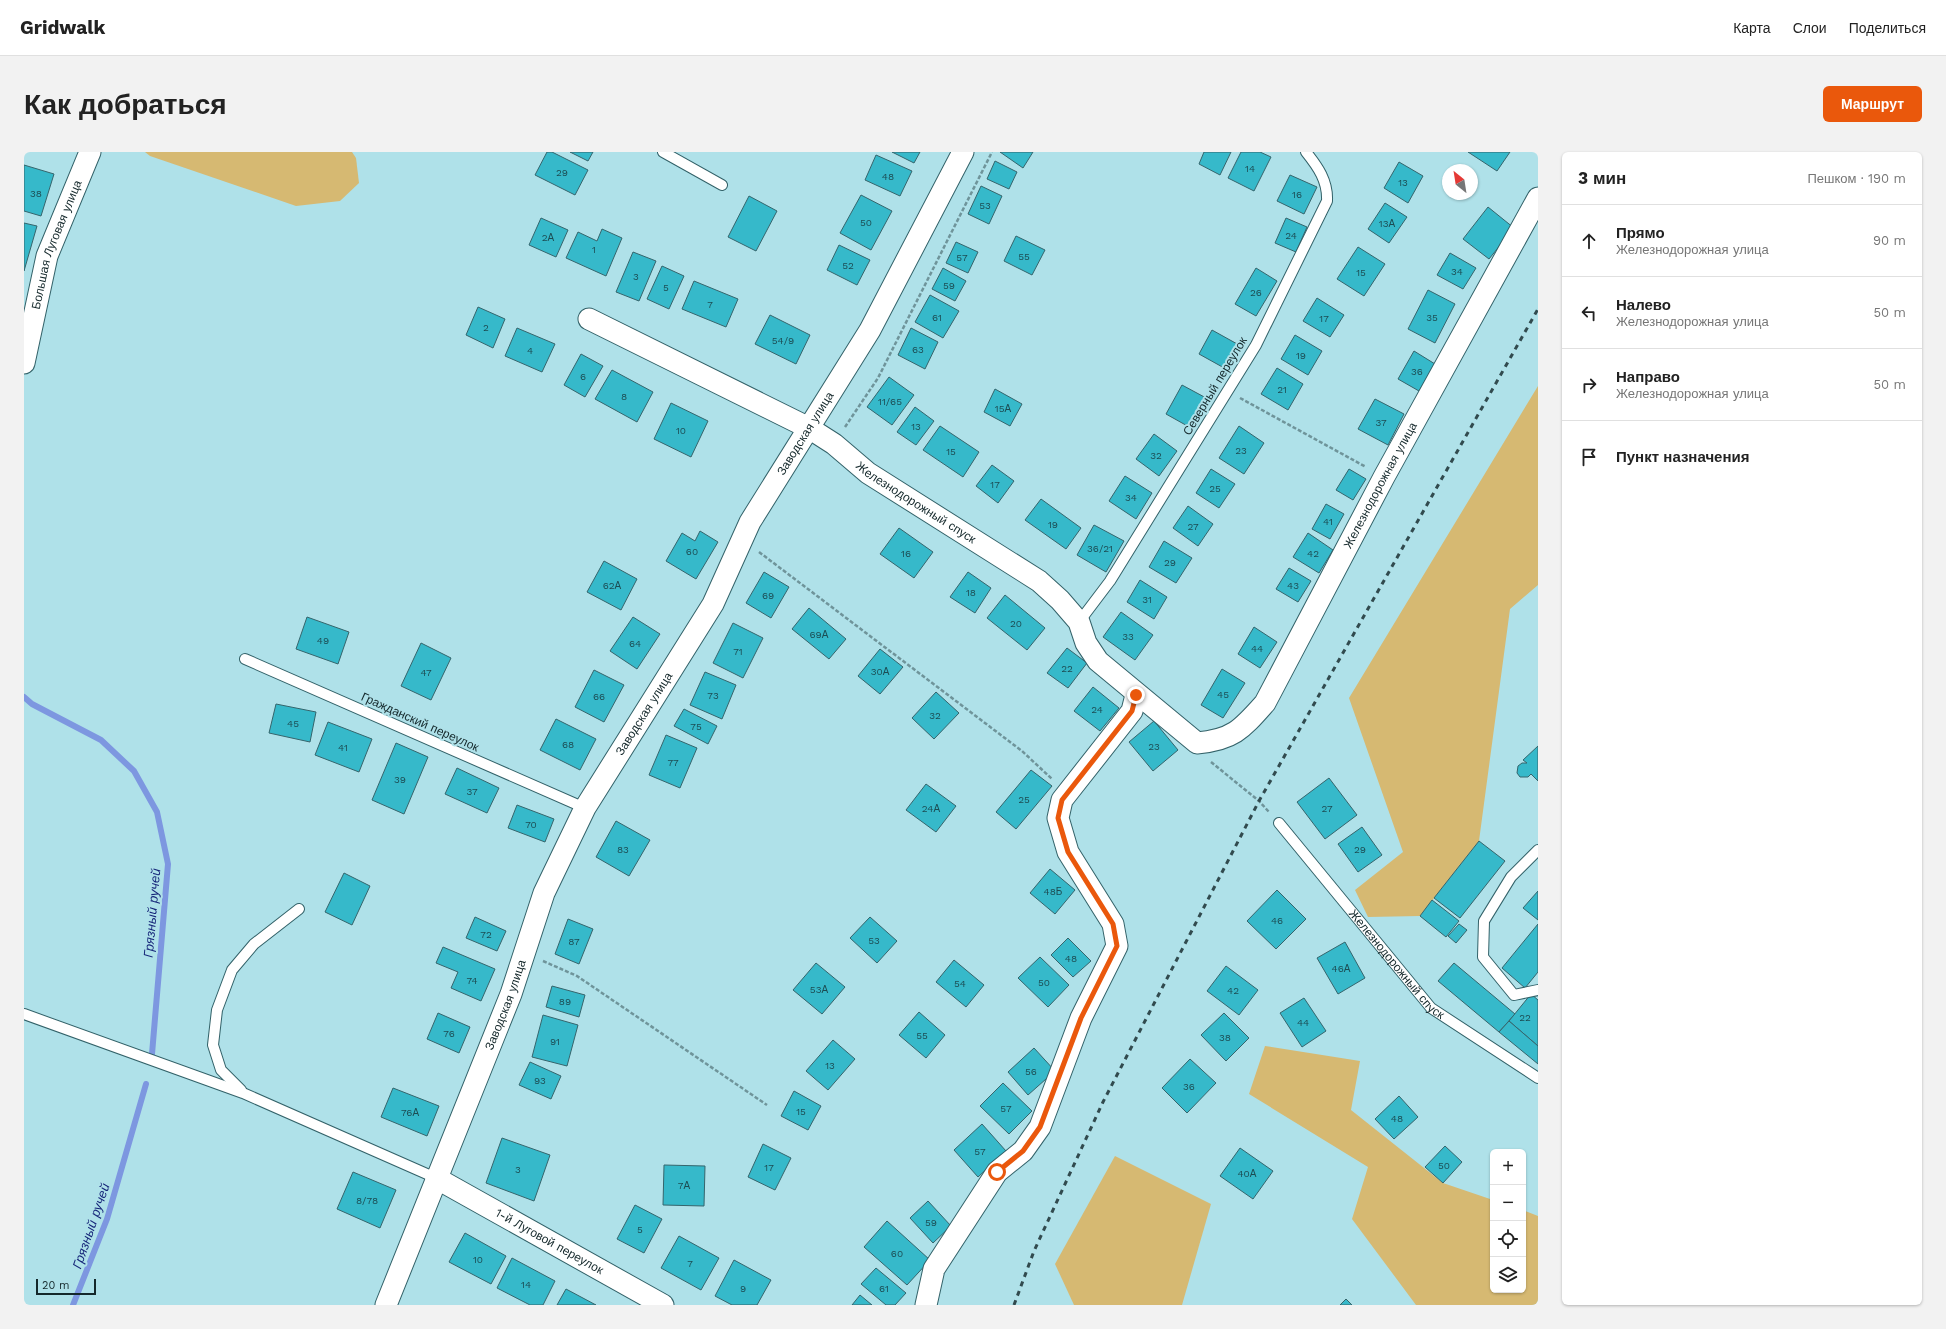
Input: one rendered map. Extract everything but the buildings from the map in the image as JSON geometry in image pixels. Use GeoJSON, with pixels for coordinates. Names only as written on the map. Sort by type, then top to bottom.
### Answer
{"type":"FeatureCollection","features":[{"type":"Feature","properties":{"kind":"street","name":"Большая Луговая улица"},"geometry":{"type":"LineString","coordinates":[[24,363],[47,256],[90,152]]}},
{"type":"Feature","properties":{"kind":"street","name":"Заводская улица"},"geometry":{"type":"LineString","coordinates":[[386,1305],[436,1178],[512,994],[544,893],[585,808],[713,604],[750,522],[870,330],[963,152]]}},
{"type":"Feature","properties":{"kind":"street","name":"Железнодорожная улица"},"geometry":{"type":"LineString","coordinates":[[1197,743],[1217,741],[1243,728],[1265,703],[1384,477],[1538,198]]}},
{"type":"Feature","properties":{"kind":"street","name":"Железнодорожный спуск"},"geometry":{"type":"LineString","coordinates":[[590,319],[809,428],[834,444],[868,473],[1039,581],[1060,600],[1079,622],[1086,642],[1098,661],[1136,695],[1197,743]]}},
{"type":"Feature","properties":{"kind":"street"},"geometry":{"type":"LineString","coordinates":[[926,1305],[934,1269],[997,1172],[1023,1151],[1040,1127],[1081,1018],[1117,946],[1113,924],[1068,852],[1058,818],[1062,800],[1132,711],[1136,695]]}},
{"type":"Feature","properties":{"kind":"street","name":"1-й Луговой переулок"},"geometry":{"type":"LineString","coordinates":[[436,1178],[663,1305]]}},
{"type":"Feature","properties":{"kind":"lane"},"geometry":{"type":"LineString","coordinates":[[663,152],[722,185]]}},
{"type":"Feature","properties":{"kind":"lane","name":"Северный переулок"},"geometry":{"type":"LineString","coordinates":[[1079,622],[1110,581],[1256,345],[1327,201],[1328,190],[1324,178],[1316,164],[1306,152]]}},
{"type":"Feature","properties":{"kind":"lane","name":"Гражданский переулок"},"geometry":{"type":"LineString","coordinates":[[245,659],[585,808]]}},
{"type":"Feature","properties":{"kind":"lane","name":"Железнодорожный спуск"},"geometry":{"type":"LineString","coordinates":[[1279,823],[1430,1008],[1538,1078]]}},
{"type":"Feature","properties":{"kind":"lane"},"geometry":{"type":"LineString","coordinates":[[1538,850],[1511,877],[1484,921],[1483,957],[1514,995],[1538,990]]}},
{"type":"Feature","properties":{"kind":"lane"},"geometry":{"type":"LineString","coordinates":[[243,1093],[221,1070],[213,1045],[217,1010],[232,970],[254,944],[299,909]]}},
{"type":"Feature","properties":{"kind":"lane"},"geometry":{"type":"LineString","coordinates":[[24,1014],[243,1093],[436,1178]]}},
{"type":"Feature","properties":{"kind":"path"},"geometry":{"type":"LineString","coordinates":[[834,444],[878,378],[992,152]]}},
{"type":"Feature","properties":{"kind":"path"},"geometry":{"type":"LineString","coordinates":[[1227,391],[1384,477]]}},
{"type":"Feature","properties":{"kind":"path"},"geometry":{"type":"LineString","coordinates":[[742,539],[1022,751],[1068,793]]}},
{"type":"Feature","properties":{"kind":"path"},"geometry":{"type":"LineString","coordinates":[[1197,743],[1201,753],[1259,801],[1279,823]]}},
{"type":"Feature","properties":{"kind":"path"},"geometry":{"type":"LineString","coordinates":[[525,952],[577,976],[767,1105]]}},
{"type":"Feature","properties":{"kind":"shaded area"},"geometry":{"type":"Polygon","coordinates":[[[145,152],[352,152],[356,158],[359,183],[340,201],[296,206],[150,156],[145,152]]]}},
{"type":"Feature","properties":{"kind":"shaded area"},"geometry":{"type":"Polygon","coordinates":[[[1538,386],[1538,585],[1510,609],[1479,841],[1420,916],[1368,917],[1355,890],[1403,852],[1349,698],[1538,386]]]}},
{"type":"Feature","properties":{"kind":"shaded area"},"geometry":{"type":"Polygon","coordinates":[[[1265,1046],[1360,1061],[1351,1110],[1443,1183],[1490,1199],[1490,1293],[1526,1293],[1526,1211],[1538,1216],[1538,1305],[1416,1305],[1352,1219],[1368,1167],[1249,1094],[1265,1046]]]}},
{"type":"Feature","properties":{"kind":"shaded area"},"geometry":{"type":"Polygon","coordinates":[[[1115,1156],[1211,1204],[1182,1305],[1074,1305],[1055,1264],[1115,1156]]]}},
{"type":"Feature","properties":{"kind":"waterway","name":"Грязный ручей"},"geometry":{"type":"LineString","coordinates":[[24,697],[32,704],[101,740],[134,771],[157,812],[168,864],[152,1054]]}},
{"type":"Feature","properties":{"kind":"waterway","name":"Грязный ручей"},"geometry":{"type":"LineString","coordinates":[[73,1305],[107,1219],[146,1084]]}},
{"type":"Feature","properties":{"kind":"railway"},"geometry":{"type":"LineString","coordinates":[[1014,1305],[1034,1251],[1103,1102],[1259,801],[1538,309]]}},
{"type":"Feature","properties":{"kind":"route"},"geometry":{"type":"LineString","coordinates":[[997,1172],[1023,1151],[1040,1127],[1081,1018],[1117,946],[1113,924],[1068,852],[1058,818],[1062,800],[1132,711],[1136,695]]}}]}
